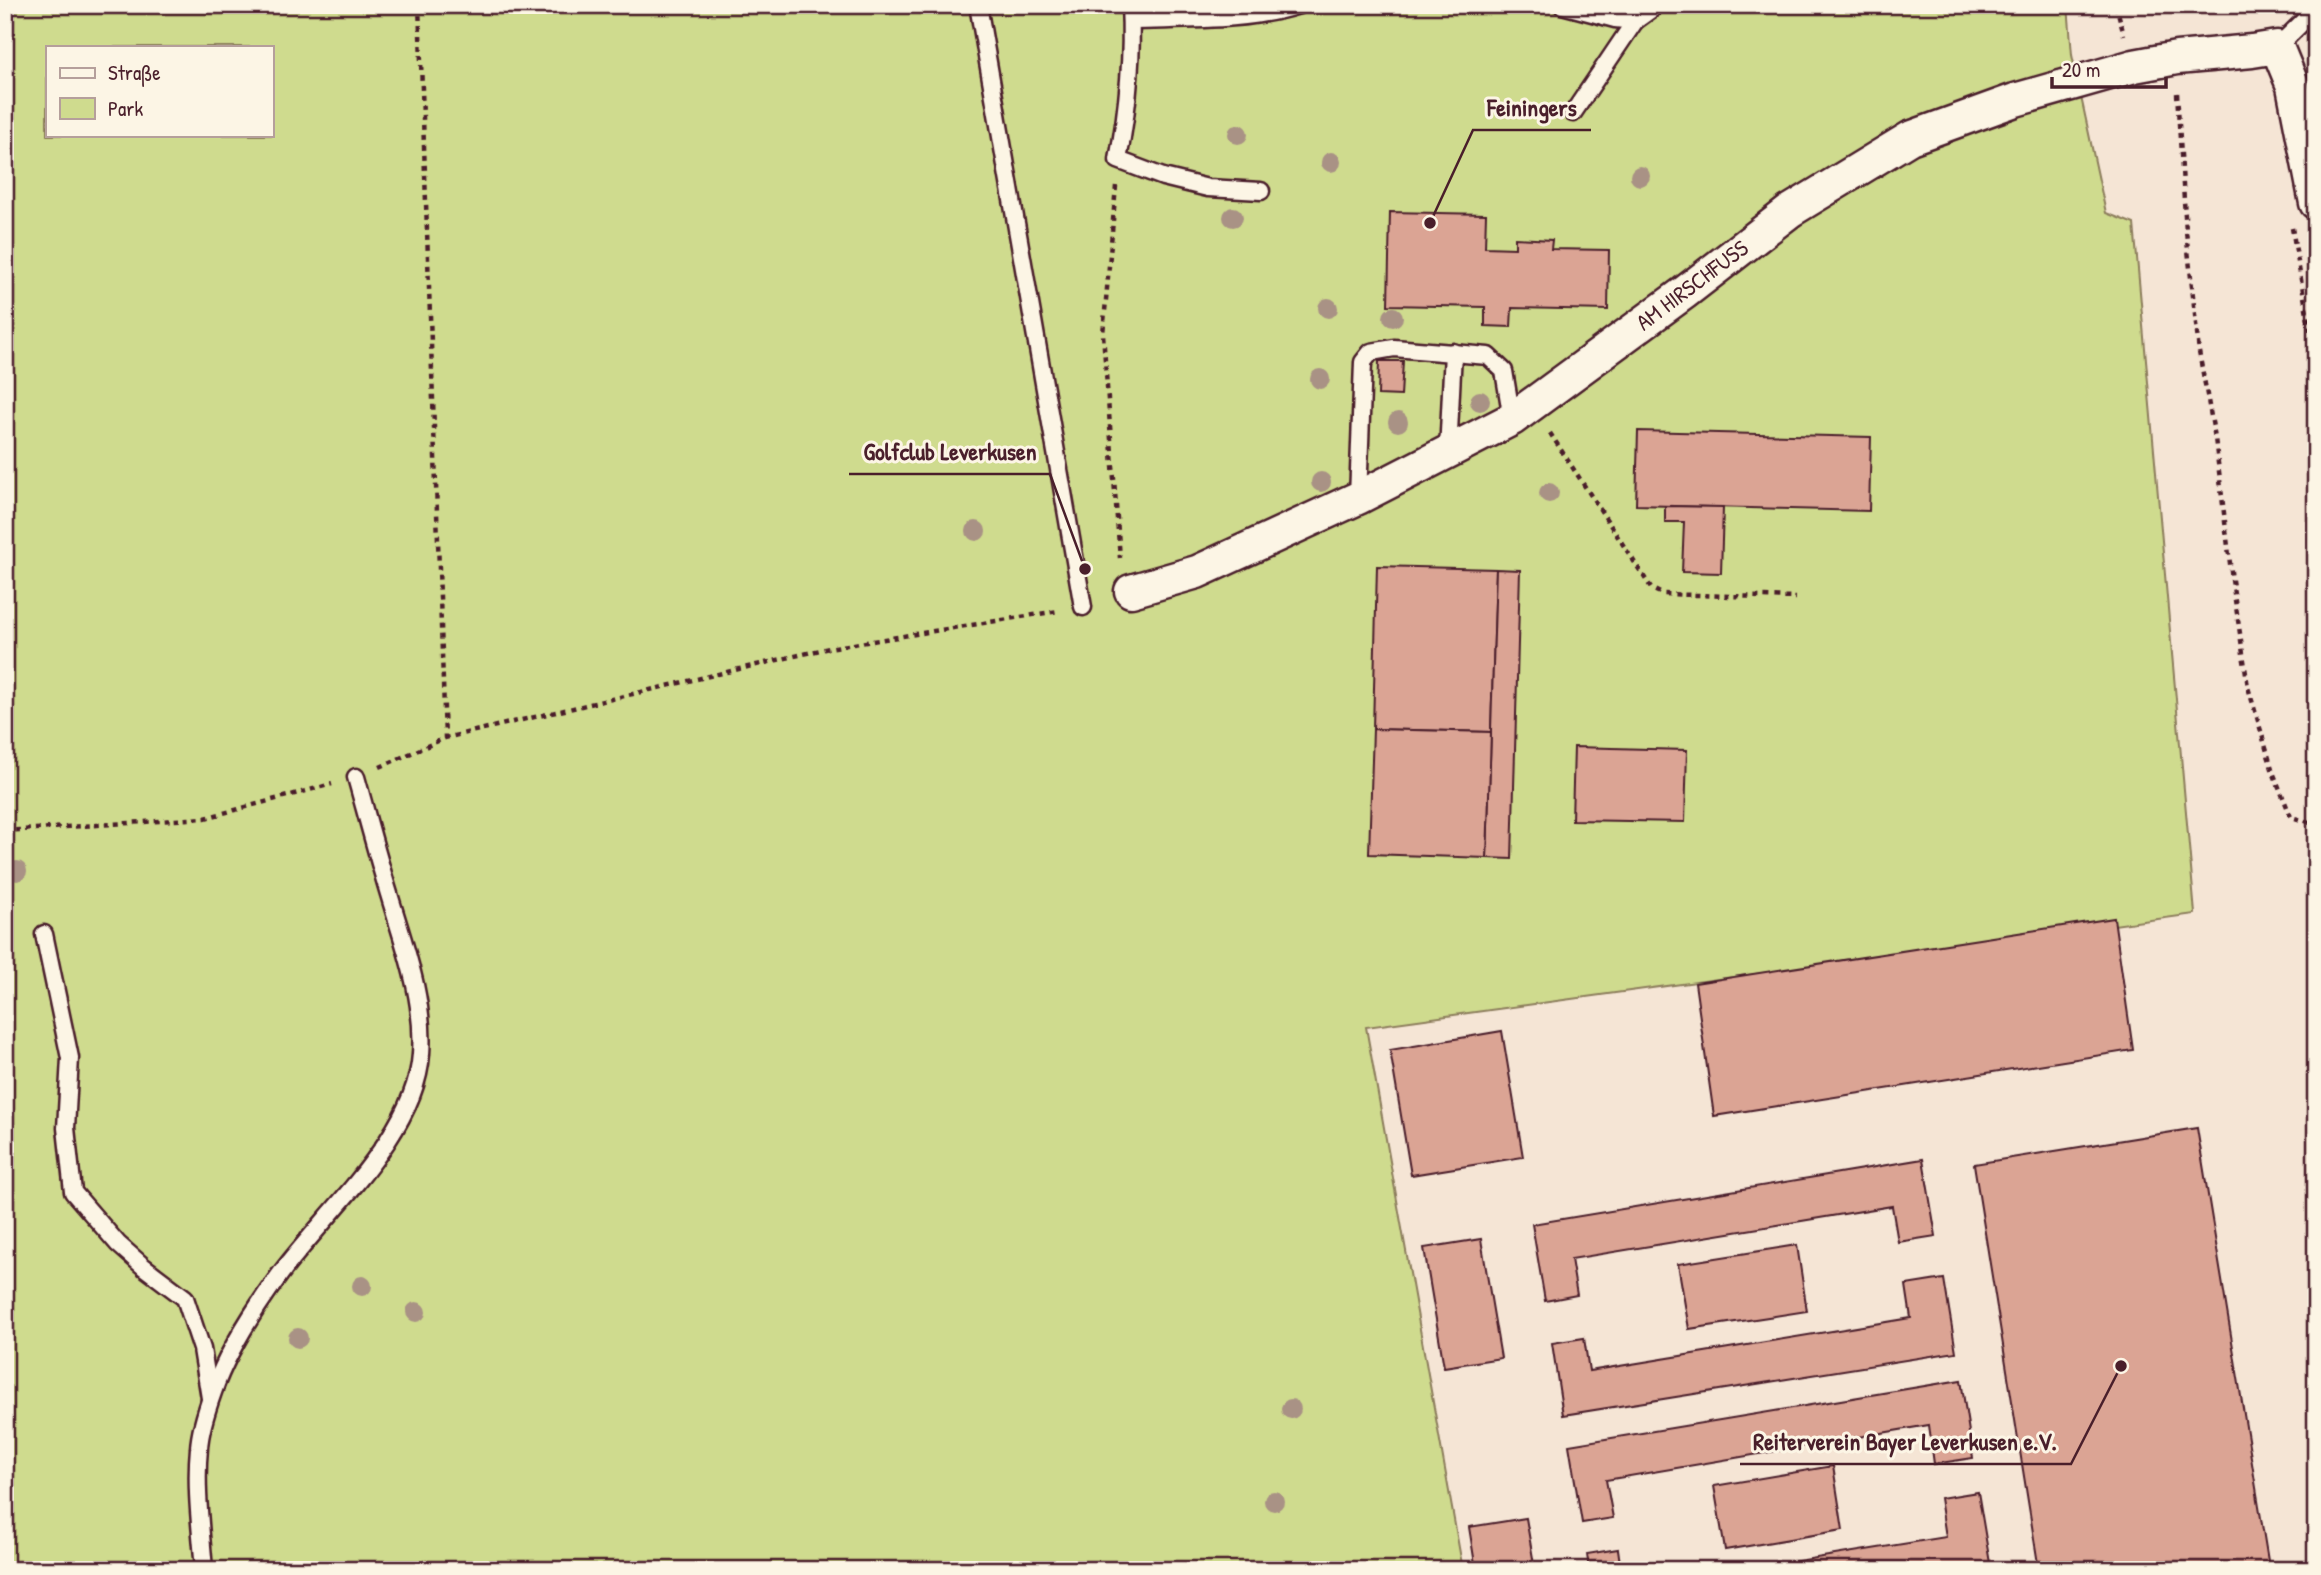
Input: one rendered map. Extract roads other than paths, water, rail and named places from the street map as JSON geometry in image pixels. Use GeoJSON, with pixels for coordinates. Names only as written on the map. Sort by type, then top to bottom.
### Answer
{"type":"FeatureCollection","features":[{"type":"Feature","properties":{"kind":"street","name":"AM HIRSCHFUSS"},"geometry":{"type":"LineString","coordinates":[[1131,590],[1197,572],[1358,498],[1522,411],[1684,293],[1790,211],[1910,138],[2015,100],[2134,66],[2177,58],[2277,47]]}},
{"type":"Feature","properties":{"kind":"street"},"geometry":{"type":"LineString","coordinates":[[2277,47],[2293,86],[2316,203]]}},
{"type":"Feature","properties":{"kind":"lane"},"geometry":{"type":"LineString","coordinates":[[978,5],[1083,607]]}},
{"type":"Feature","properties":{"kind":"lane"},"geometry":{"type":"LineString","coordinates":[[1261,191],[1208,188],[1163,177],[1118,160],[1128,108],[1130,13],[1214,19],[1281,11],[1299,5]]}},
{"type":"Feature","properties":{"kind":"lane"},"geometry":{"type":"LineString","coordinates":[[1562,5],[1615,19],[1634,21]]}},
{"type":"Feature","properties":{"kind":"lane"},"geometry":{"type":"LineString","coordinates":[[1573,113],[1634,21],[1653,8]]}},
{"type":"Feature","properties":{"kind":"lane"},"geometry":{"type":"LineString","coordinates":[[2277,47],[2316,9]]}},
{"type":"Feature","properties":{"kind":"lane"},"geometry":{"type":"LineString","coordinates":[[1358,498],[1363,362],[1371,352],[1394,348],[1488,356],[1504,372],[1522,411]]}},
{"type":"Feature","properties":{"kind":"lane"},"geometry":{"type":"LineString","coordinates":[[1448,452],[1453,352]]}},
{"type":"Feature","properties":{"kind":"lane"},"geometry":{"type":"LineString","coordinates":[[204,1570],[199,1447],[214,1390],[242,1333],[281,1273],[394,1131],[415,1087],[421,1054],[418,1001],[407,951],[376,853],[356,777]]}},
{"type":"Feature","properties":{"kind":"lane"},"geometry":{"type":"LineString","coordinates":[[44,934],[70,1058],[66,1128],[73,1192],[118,1244],[144,1268],[185,1298],[202,1349],[210,1402]]}},
{"type":"Feature","properties":{"kind":"place","name":"Feiningers"},"geometry":{"type":"Point","coordinates":[1430,223]}},
{"type":"Feature","properties":{"kind":"place","name":"Golfclub Leverkusen"},"geometry":{"type":"Point","coordinates":[1085,569]}},
{"type":"Feature","properties":{"kind":"place","name":"Reiterverein Bayer Leverkusen e.V."},"geometry":{"type":"Point","coordinates":[2121,1366]}}]}
